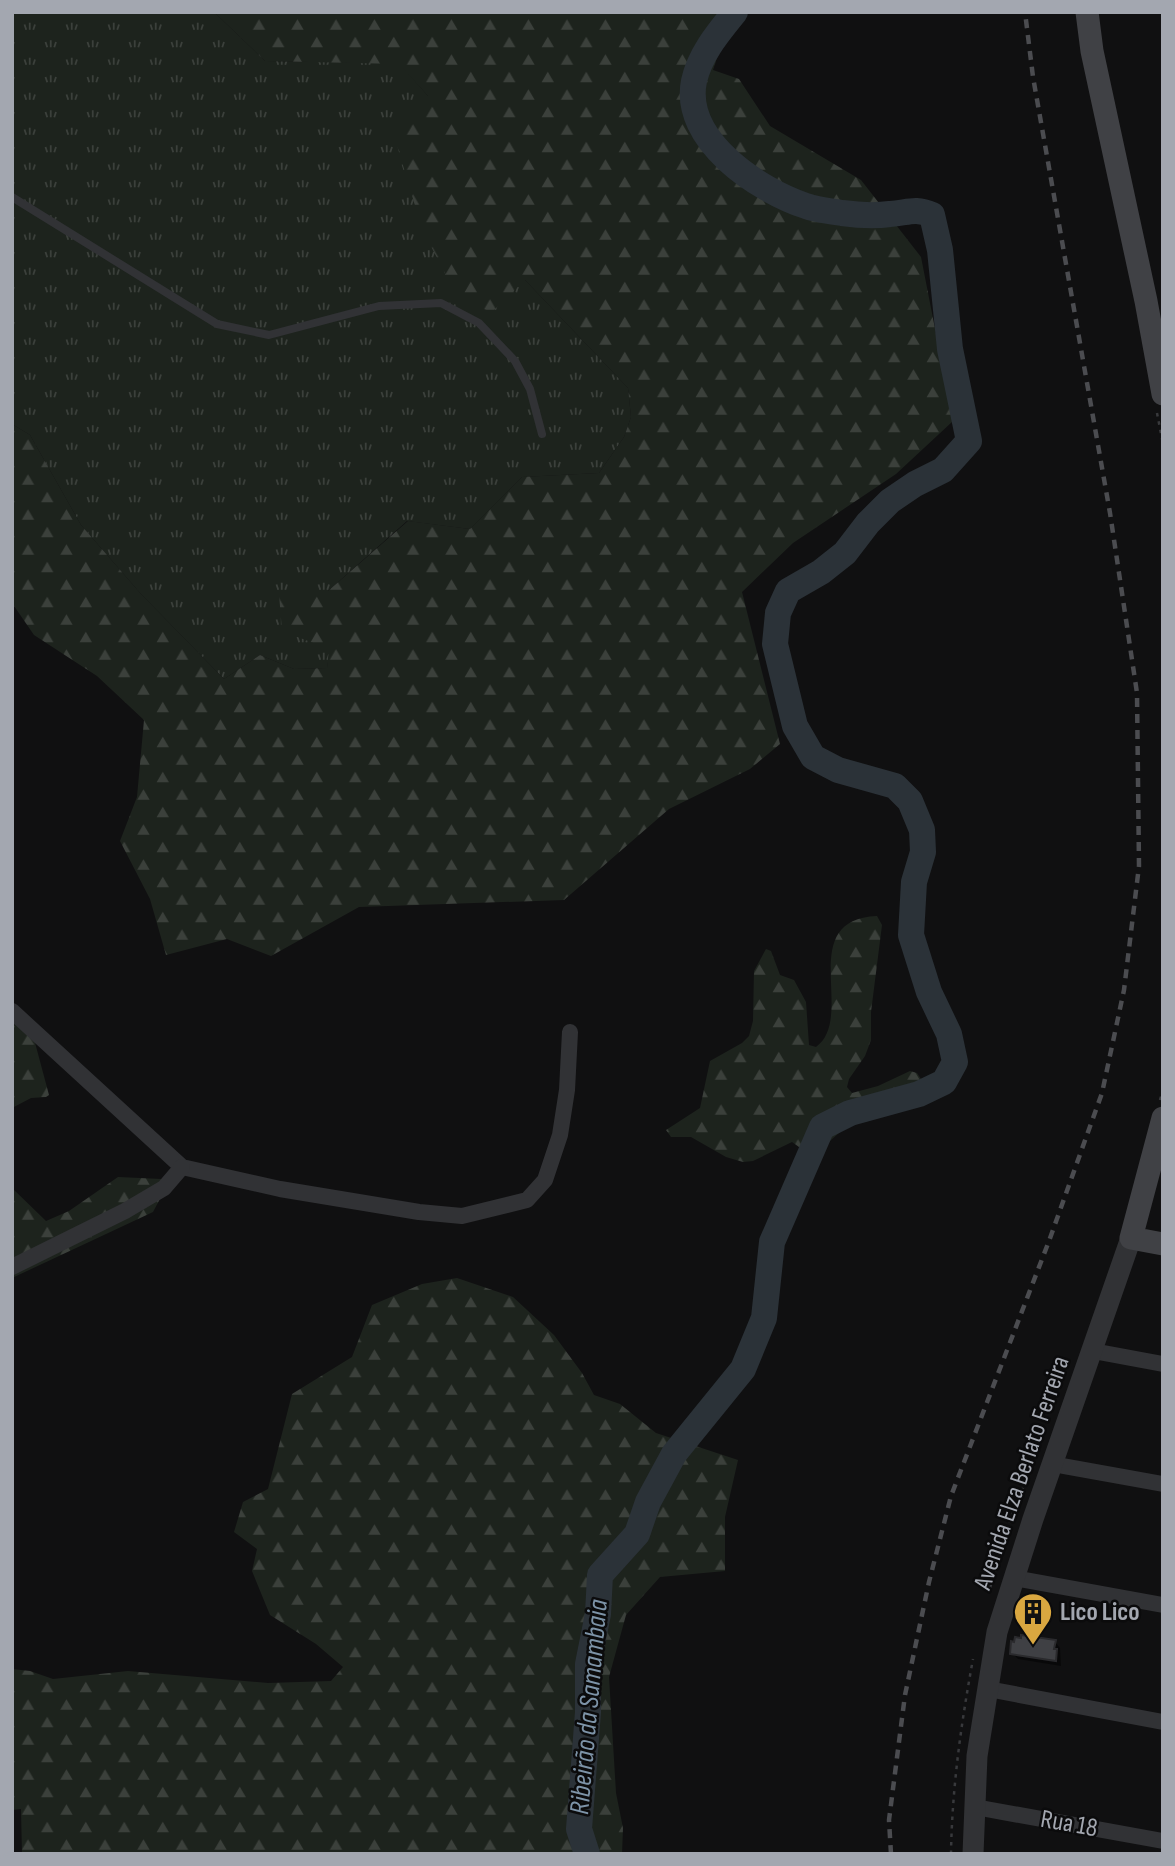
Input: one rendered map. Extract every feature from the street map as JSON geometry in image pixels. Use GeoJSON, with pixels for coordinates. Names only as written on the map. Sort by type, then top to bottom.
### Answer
{"type":"FeatureCollection","features":[{"type":"Feature","properties":{"kind":"main road"},"geometry":{"type":"LineString","coordinates":[[1087,12],[1092,51],[1146,301],[1163,394]]}},
{"type":"Feature","properties":{"kind":"main road","name":"Avenida Elza Berlato Ferreira"},"geometry":{"type":"LineString","coordinates":[[1131,1238],[1163,1118]]}},
{"type":"Feature","properties":{"kind":"main road"},"geometry":{"type":"LineString","coordinates":[[1131,1238],[1163,1244]]}},
{"type":"Feature","properties":{"kind":"street"},"geometry":{"type":"LineString","coordinates":[[12,1011],[181,1167],[280,1189],[419,1212],[461,1216],[527,1200],[545,1180],[560,1135],[567,1090],[570,1032]]}},
{"type":"Feature","properties":{"kind":"street"},"geometry":{"type":"LineString","coordinates":[[12,1267],[125,1211],[164,1188],[181,1167]]}},
{"type":"Feature","properties":{"kind":"street","name":"Avenida Elza Berlato Ferreira"},"geometry":{"type":"LineString","coordinates":[[973,1854],[977,1756],[997,1632],[1131,1238]]}},
{"type":"Feature","properties":{"kind":"street"},"geometry":{"type":"LineString","coordinates":[[1093,1351],[1163,1364]]}},
{"type":"Feature","properties":{"kind":"street"},"geometry":{"type":"LineString","coordinates":[[1052,1464],[1163,1485]]}},
{"type":"Feature","properties":{"kind":"street"},"geometry":{"type":"LineString","coordinates":[[1014,1578],[1163,1605]]}},
{"type":"Feature","properties":{"kind":"street"},"geometry":{"type":"LineString","coordinates":[[988,1689],[1163,1722]]}},
{"type":"Feature","properties":{"kind":"street","name":"Rua 18"},"geometry":{"type":"LineString","coordinates":[[975,1807],[1163,1841]]}},
{"type":"Feature","properties":{"kind":"lane"},"geometry":{"type":"LineString","coordinates":[[12,197],[217,324],[269,335],[379,306],[441,303],[479,323],[515,361],[530,389],[542,434]]}},
{"type":"Feature","properties":{"kind":"green space"},"geometry":{"type":"Polygon","coordinates":[[[12,12],[214,12],[265,61],[399,63],[428,96],[525,280],[628,388],[631,417],[624,437],[599,473],[522,477],[470,529],[407,521],[328,591],[330,649],[327,668],[294,669],[260,655],[224,679],[141,594],[81,525],[30,435],[12,424],[12,12]]]}},
{"type":"Feature","properties":{"kind":"green space"},"geometry":{"type":"Polygon","coordinates":[[[214,12],[732,12],[713,70],[739,79],[770,126],[861,180],[921,257],[953,421],[896,474],[793,543],[742,592],[780,744],[750,769],[669,809],[564,900],[359,907],[271,956],[227,939],[166,955],[150,899],[120,841],[137,797],[144,720],[97,676],[34,635],[12,603],[12,424],[30,435],[81,525],[141,594],[224,679],[260,655],[294,669],[327,668],[329,649],[282,631],[279,594],[328,591],[408,521],[470,529],[522,477],[599,473],[624,437],[631,417],[628,388],[525,280],[492,312],[459,300],[422,229],[393,132],[428,96],[399,64],[265,61],[214,12]]]}},
{"type":"Feature","properties":{"kind":"green space"},"geometry":{"type":"Polygon","coordinates":[[[877,916],[882,925],[871,1012],[871,1040],[847,1087],[852,1093],[878,1086],[910,1071],[917,1073],[923,1082],[912,1094],[858,1116],[813,1153],[806,1152],[792,1142],[753,1161],[743,1162],[726,1157],[691,1137],[671,1137],[666,1130],[700,1108],[710,1061],[742,1043],[749,1036],[753,1021],[754,971],[766,949],[771,951],[780,975],[794,980],[806,1002],[809,1045],[816,1047],[827,1033],[831,1014],[832,951],[838,934],[852,922],[877,916]]]}},
{"type":"Feature","properties":{"kind":"green space"},"geometry":{"type":"Polygon","coordinates":[[[12,1013],[34,1039],[49,1095],[31,1098],[12,1108],[12,1013]]]}},
{"type":"Feature","properties":{"kind":"green space"},"geometry":{"type":"Polygon","coordinates":[[[118,1177],[161,1179],[162,1195],[153,1212],[12,1278],[12,1188],[46,1221],[69,1211],[118,1177]]]}},
{"type":"Feature","properties":{"kind":"green space"},"geometry":{"type":"Polygon","coordinates":[[[457,1278],[513,1297],[554,1335],[582,1373],[594,1395],[620,1404],[656,1433],[738,1460],[725,1517],[725,1571],[660,1577],[626,1615],[609,1677],[616,1793],[623,1828],[622,1854],[22,1854],[21,1809],[12,1810],[12,1669],[30,1671],[53,1679],[128,1671],[268,1683],[331,1681],[343,1667],[316,1644],[270,1615],[252,1571],[257,1549],[234,1532],[243,1502],[268,1489],[292,1394],[352,1357],[372,1305],[422,1284],[457,1278]]]}},
{"type":"Feature","properties":{"kind":"building","name":"Lico Lico"},"geometry":{"type":"Polygon","coordinates":[[[1021,1635],[1056,1640],[1056,1661],[1010,1654],[1011,1641],[1014,1642],[1015,1637],[1021,1638],[1021,1635]]]}},
{"type":"Feature","properties":{"kind":"waterway","name":"Ribeirão da Samambaia"},"geometry":{"type":"LineString","coordinates":[[587,1854],[579,1829],[588,1712],[588,1664],[598,1614],[600,1575],[637,1534],[648,1502],[674,1454],[743,1369],[764,1318],[772,1242],[822,1127],[850,1113],[919,1094],[944,1082],[955,1062],[949,1034],[929,992],[911,935],[914,882],[923,852],[922,830],[910,801],[895,786],[838,770],[813,757],[795,726],[775,644],[778,613],[788,591],[821,572],[845,553],[868,523],[890,501],[943,470],[969,441],[950,349],[940,250],[932,215],[916,211],[860,215],[806,206],[767,188],[727,160],[700,123],[693,103],[694,81],[705,53],[735,12]]}},
{"type":"Feature","properties":{"kind":"railway"},"geometry":{"type":"LineString","coordinates":[[891,1854],[889,1820],[905,1695],[929,1582],[951,1496],[1049,1241],[1102,1093],[1124,990],[1139,866],[1137,693],[1110,513],[1033,77],[1025,12]]}},
{"type":"Feature","properties":{"kind":"place","name":"Lico Lico"},"geometry":{"type":"Point","coordinates":[1033,1646]}}]}
